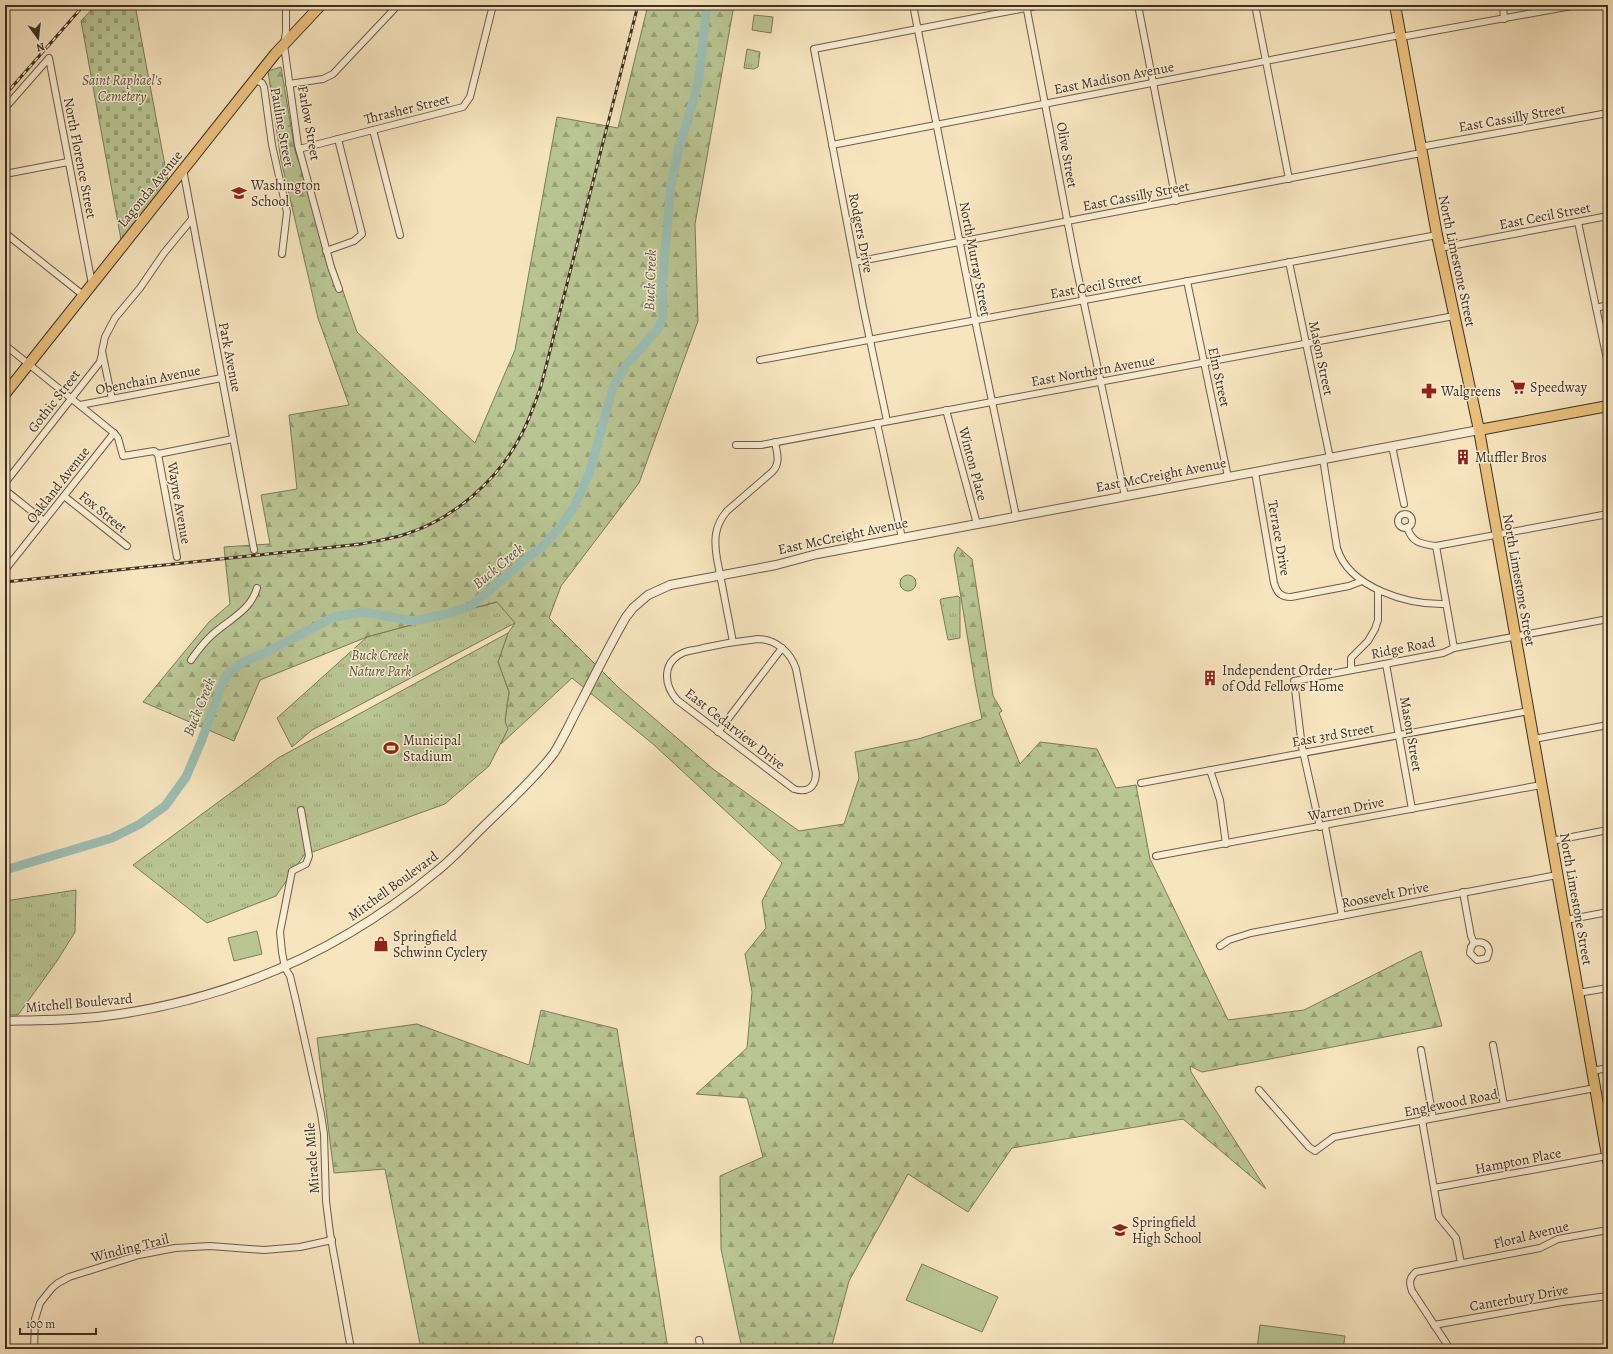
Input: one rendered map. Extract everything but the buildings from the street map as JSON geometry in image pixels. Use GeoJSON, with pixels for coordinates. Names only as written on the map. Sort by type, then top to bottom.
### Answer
{"type":"FeatureCollection","features":[{"type":"Feature","properties":{"kind":"main road","name":"Lagonda Avenue"},"geometry":{"type":"LineString","coordinates":[[5,394],[255,80],[284,45],[321,5]]}},
{"type":"Feature","properties":{"kind":"main road","name":"North Limestone Street"},"geometry":{"type":"LineString","coordinates":[[1395,5],[1437,235],[1479,430],[1595,1088],[1606,1137],[1608,1159]]}},
{"type":"Feature","properties":{"kind":"main road","name":"East McCreight Avenue"},"geometry":{"type":"LineString","coordinates":[[1479,430],[1608,406]]}},
{"type":"Feature","properties":{"kind":"street","name":"Farlow Street"},"geometry":{"type":"LineString","coordinates":[[286,5],[286,32],[284,45],[299,148],[326,251],[339,289]]}},
{"type":"Feature","properties":{"kind":"street"},"geometry":{"type":"LineString","coordinates":[[289,84],[323,79],[333,74],[398,5]]}},
{"type":"Feature","properties":{"kind":"street","name":"Thrasher Street"},"geometry":{"type":"LineString","coordinates":[[299,148],[460,108],[466,104],[470,97],[493,5]]}},
{"type":"Feature","properties":{"kind":"street","name":"North Murray Street"},"geometry":{"type":"LineString","coordinates":[[913,5],[975,320],[1016,516]]}},
{"type":"Feature","properties":{"kind":"street"},"geometry":{"type":"LineString","coordinates":[[918,29],[1026,6],[1041,5]]}},
{"type":"Feature","properties":{"kind":"street"},"geometry":{"type":"LineString","coordinates":[[1138,5],[1176,201]]}},
{"type":"Feature","properties":{"kind":"street"},"geometry":{"type":"LineString","coordinates":[[1256,5],[1289,179]]}},
{"type":"Feature","properties":{"kind":"street"},"geometry":{"type":"LineString","coordinates":[[1502,5],[1504,18]]}},
{"type":"Feature","properties":{"kind":"street","name":"East Madison Avenue"},"geometry":{"type":"LineString","coordinates":[[832,145],[1400,36],[1577,5]]}},
{"type":"Feature","properties":{"kind":"street","name":"Olive Street"},"geometry":{"type":"LineString","coordinates":[[1026,6],[1046,104],[1067,222],[1125,496]]}},
{"type":"Feature","properties":{"kind":"street","name":"Rodgers Drive"},"geometry":{"type":"LineString","coordinates":[[887,421],[814,49],[918,29]]}},
{"type":"Feature","properties":{"kind":"street","name":"North Florence Street"},"geometry":{"type":"LineString","coordinates":[[5,108],[49,58],[92,284]]}},
{"type":"Feature","properties":{"kind":"street","name":"Pauline Street"},"geometry":{"type":"LineString","coordinates":[[255,80],[262,83],[264,87],[272,145],[287,212],[282,254]]}},
{"type":"Feature","properties":{"kind":"street","name":"East Cassilly Street"},"geometry":{"type":"LineString","coordinates":[[855,262],[1289,179],[1421,150],[1608,112]]}},
{"type":"Feature","properties":{"kind":"street"},"geometry":{"type":"LineString","coordinates":[[373,130],[400,235]]}},
{"type":"Feature","properties":{"kind":"street"},"geometry":{"type":"LineString","coordinates":[[326,251],[354,241],[362,234],[338,139]]}},
{"type":"Feature","properties":{"kind":"street"},"geometry":{"type":"LineString","coordinates":[[5,174],[68,162]]}},
{"type":"Feature","properties":{"kind":"street","name":"Park Avenue"},"geometry":{"type":"LineString","coordinates":[[183,169],[254,550]]}},
{"type":"Feature","properties":{"kind":"street","name":"East Cecil Street"},"geometry":{"type":"LineString","coordinates":[[1440,248],[1608,216]]}},
{"type":"Feature","properties":{"kind":"street","name":"Gothic Street"},"geometry":{"type":"LineString","coordinates":[[5,483],[100,362],[105,337],[115,318],[140,288],[164,253],[192,219]]}},
{"type":"Feature","properties":{"kind":"street"},"geometry":{"type":"LineString","coordinates":[[1578,222],[1608,364]]}},
{"type":"Feature","properties":{"kind":"street"},"geometry":{"type":"LineString","coordinates":[[6,235],[83,295]]}},
{"type":"Feature","properties":{"kind":"street","name":"East Cecil Street"},"geometry":{"type":"LineString","coordinates":[[760,360],[1437,235]]}},
{"type":"Feature","properties":{"kind":"street","name":"Mason Street"},"geometry":{"type":"LineString","coordinates":[[1289,262],[1306,344],[1326,459],[1339,554],[1347,567],[1362,581],[1378,590],[1410,600],[1434,604],[1445,604]]}},
{"type":"Feature","properties":{"kind":"street","name":"Elm Street"},"geometry":{"type":"LineString","coordinates":[[1187,281],[1228,477]]}},
{"type":"Feature","properties":{"kind":"street"},"geometry":{"type":"LineString","coordinates":[[1596,308],[1608,305]]}},
{"type":"Feature","properties":{"kind":"street","name":"East Northern Avenue"},"geometry":{"type":"LineString","coordinates":[[736,445],[753,446],[1454,316]]}},
{"type":"Feature","properties":{"kind":"street"},"geometry":{"type":"LineString","coordinates":[[5,345],[114,433],[118,438],[123,456],[154,451],[158,454],[233,439]]}},
{"type":"Feature","properties":{"kind":"street","name":"Gothic Street"},"geometry":{"type":"LineString","coordinates":[[102,351],[112,399]]}},
{"type":"Feature","properties":{"kind":"street","name":"Obenchain Avenue"},"geometry":{"type":"LineString","coordinates":[[80,405],[222,378]]}},
{"type":"Feature","properties":{"kind":"street","name":"Winton Place"},"geometry":{"type":"LineString","coordinates":[[946,410],[977,524]]}},
{"type":"Feature","properties":{"kind":"street"},"geometry":{"type":"LineString","coordinates":[[877,423],[902,538]]}},
{"type":"Feature","properties":{"kind":"street","name":"East McCreight Avenue"},"geometry":{"type":"LineString","coordinates":[[720,575],[776,565],[817,554],[1479,430]]}},
{"type":"Feature","properties":{"kind":"street","name":"Oakland Avenue"},"geometry":{"type":"LineString","coordinates":[[5,570],[114,433]]}},
{"type":"Feature","properties":{"kind":"street"},"geometry":{"type":"LineString","coordinates":[[732,642],[715,545],[717,529],[719,522],[727,511],[775,469],[778,463],[775,442]]}},
{"type":"Feature","properties":{"kind":"street"},"geometry":{"type":"LineString","coordinates":[[1392,446],[1404,504]]}},
{"type":"Feature","properties":{"kind":"street","name":"Wayne Avenue"},"geometry":{"type":"LineString","coordinates":[[158,454],[177,556]]}},
{"type":"Feature","properties":{"kind":"street","name":"Terrace Drive"},"geometry":{"type":"LineString","coordinates":[[1255,472],[1274,583],[1278,592],[1282,595],[1291,597],[1349,586],[1362,581]]}},
{"type":"Feature","properties":{"kind":"street"},"geometry":{"type":"LineString","coordinates":[[5,490],[44,521]]}},
{"type":"Feature","properties":{"kind":"street","name":"Fox Street"},"geometry":{"type":"LineString","coordinates":[[64,496],[127,546]]}},
{"type":"Feature","properties":{"kind":"street"},"geometry":{"type":"LineString","coordinates":[[1407,527],[1414,540],[1423,544],[1436,546],[1608,514]]}},
{"type":"Feature","properties":{"kind":"street"},"geometry":{"type":"LineString","coordinates":[[1436,546],[1445,604],[1454,648]]}},
{"type":"Feature","properties":{"kind":"street","name":"Mitchell Boulevard"},"geometry":{"type":"LineString","coordinates":[[5,1022],[101,1017],[150,1009],[211,994],[285,968],[338,940],[413,891],[449,862],[536,774],[555,751],[626,616],[640,601],[648,595],[670,585],[720,575]]}},
{"type":"Feature","properties":{"kind":"street"},"geometry":{"type":"LineString","coordinates":[[191,660],[213,634],[243,611],[255,596],[256,588]]}},
{"type":"Feature","properties":{"kind":"street"},"geometry":{"type":"LineString","coordinates":[[1351,670],[1350,662],[1353,654],[1372,636],[1377,624],[1378,590]]}},
{"type":"Feature","properties":{"kind":"street","name":"Ridge Road"},"geometry":{"type":"LineString","coordinates":[[1304,753],[1294,681],[1443,653],[1454,648],[1608,620]]}},
{"type":"Feature","properties":{"kind":"street","name":"East Cedarview Drive"},"geometry":{"type":"LineString","coordinates":[[763,639],[782,648],[791,658],[796,669],[816,774],[814,784],[810,788],[803,791],[794,789],[677,700],[668,688],[666,676],[669,666],[677,657],[685,652],[732,642],[763,639]]}},
{"type":"Feature","properties":{"kind":"street"},"geometry":{"type":"LineString","coordinates":[[718,732],[782,648]]}},
{"type":"Feature","properties":{"kind":"street","name":"Mason Street"},"geometry":{"type":"LineString","coordinates":[[1386,664],[1412,809]]}},
{"type":"Feature","properties":{"kind":"street","name":"East 3rd Street"},"geometry":{"type":"LineString","coordinates":[[1141,783],[1529,711]]}},
{"type":"Feature","properties":{"kind":"street"},"geometry":{"type":"LineString","coordinates":[[1534,739],[1608,725]]}},
{"type":"Feature","properties":{"kind":"street"},"geometry":{"type":"LineString","coordinates":[[1304,753],[1342,916]]}},
{"type":"Feature","properties":{"kind":"street"},"geometry":{"type":"LineString","coordinates":[[1210,770],[1220,800],[1226,844]]}},
{"type":"Feature","properties":{"kind":"street","name":"Warren Drive"},"geometry":{"type":"LineString","coordinates":[[1156,856],[1541,785]]}},
{"type":"Feature","properties":{"kind":"street"},"geometry":{"type":"LineString","coordinates":[[285,968],[280,932],[292,871],[306,864],[310,856],[301,810]]}},
{"type":"Feature","properties":{"kind":"street"},"geometry":{"type":"LineString","coordinates":[[1551,841],[1608,830]]}},
{"type":"Feature","properties":{"kind":"street","name":"Roosevelt Drive"},"geometry":{"type":"LineString","coordinates":[[1220,946],[1229,940],[1251,933],[1557,875]]}},
{"type":"Feature","properties":{"kind":"street"},"geometry":{"type":"LineString","coordinates":[[1463,892],[1471,936],[1474,943]]}},
{"type":"Feature","properties":{"kind":"street"},"geometry":{"type":"LineString","coordinates":[[1566,920],[1608,912]]}},
{"type":"Feature","properties":{"kind":"street","name":"Miracle Mile"},"geometry":{"type":"LineString","coordinates":[[285,968],[290,976],[321,1114],[324,1134],[326,1201],[351,1349]]}},
{"type":"Feature","properties":{"kind":"street"},"geometry":{"type":"LineString","coordinates":[[1578,993],[1608,988]]}},
{"type":"Feature","properties":{"kind":"street"},"geometry":{"type":"LineString","coordinates":[[1493,1045],[1504,1105]]}},
{"type":"Feature","properties":{"kind":"street"},"geometry":{"type":"LineString","coordinates":[[1421,1050],[1433,1118]]}},
{"type":"Feature","properties":{"kind":"street"},"geometry":{"type":"LineString","coordinates":[[1592,1071],[1608,1068]]}},
{"type":"Feature","properties":{"kind":"street","name":"Englewood Road"},"geometry":{"type":"LineString","coordinates":[[1259,1090],[1309,1147],[1315,1151],[1334,1137],[1595,1088]]}},
{"type":"Feature","properties":{"kind":"street"},"geometry":{"type":"LineString","coordinates":[[1422,1120],[1439,1217],[1456,1238],[1461,1263]]}},
{"type":"Feature","properties":{"kind":"street","name":"Hampton Place"},"geometry":{"type":"LineString","coordinates":[[1434,1188],[1608,1159]]}},
{"type":"Feature","properties":{"kind":"street","name":"Floral Avenue"},"geometry":{"type":"LineString","coordinates":[[1434,1325],[1410,1286],[1412,1276],[1416,1272],[1540,1248],[1558,1239],[1608,1230]]}},
{"type":"Feature","properties":{"kind":"street","name":"Winding Trail"},"geometry":{"type":"LineString","coordinates":[[34,1349],[35,1319],[40,1303],[52,1288],[70,1277],[139,1255],[175,1248],[210,1246],[264,1250],[300,1247],[332,1240]]}},
{"type":"Feature","properties":{"kind":"street","name":"Canterbury Drive"},"geometry":{"type":"LineString","coordinates":[[1434,1325],[1562,1302],[1608,1296]]}},
{"type":"Feature","properties":{"kind":"street"},"geometry":{"type":"LineString","coordinates":[[1434,1325],[1450,1349]]}},
{"type":"Feature","properties":{"kind":"street"},"geometry":{"type":"LineString","coordinates":[[699,1340],[701,1349]]}},
{"type":"Feature","properties":{"kind":"green space","name":"Saint Raphael's Cemetery"},"geometry":{"type":"Polygon","coordinates":[[[96,5],[135,5],[169,187],[122,245],[81,21],[96,5]]]}},
{"type":"Feature","properties":{"kind":"green space"},"geometry":{"type":"Polygon","coordinates":[[[648,5],[734,5],[695,224],[698,321],[639,483],[561,586],[549,618],[619,688],[713,769],[799,831],[844,824],[859,778],[855,752],[918,739],[982,719],[954,555],[958,547],[972,559],[993,696],[1002,711],[999,713],[1020,764],[1040,742],[1097,749],[1116,788],[1136,785],[1150,859],[1228,1020],[1304,1010],[1421,951],[1442,1026],[1202,1072],[1190,1066],[1191,1072],[1266,1189],[1183,1119],[1012,1148],[968,1212],[908,1174],[849,1281],[831,1349],[742,1349],[721,1249],[720,1176],[763,1157],[747,1098],[696,1094],[747,1048],[752,992],[745,954],[766,928],[762,901],[782,863],[653,744],[572,678],[501,744],[506,732],[505,721],[509,692],[498,662],[508,633],[515,623],[496,602],[367,637],[260,680],[234,741],[143,702],[209,622],[230,604],[224,547],[270,544],[261,495],[297,489],[289,415],[349,405],[318,318],[281,160],[268,71],[281,67],[295,151],[357,332],[475,443],[515,350],[557,117],[618,128],[648,5]]]}},
{"type":"Feature","properties":{"kind":"green space"},"geometry":{"type":"Polygon","coordinates":[[[754,15],[773,17],[771,33],[752,30],[754,15]]]}},
{"type":"Feature","properties":{"kind":"green space"},"geometry":{"type":"Polygon","coordinates":[[[747,49],[760,52],[758,67],[754,69],[744,68],[747,49]]]}},
{"type":"Feature","properties":{"kind":"green space"},"geometry":{"type":"Polygon","coordinates":[[[908,575],[915,580],[916,583],[911,590],[908,591],[901,586],[900,583],[905,576],[908,575]]]}},
{"type":"Feature","properties":{"kind":"green space"},"geometry":{"type":"Polygon","coordinates":[[[958,596],[960,598],[960,638],[948,640],[940,600],[958,596]]]}},
{"type":"Feature","properties":{"kind":"green space","name":"Buck Creek Nature Park"},"geometry":{"type":"Polygon","coordinates":[[[497,602],[515,623],[312,730],[292,747],[277,718],[367,637],[497,602]]]}},
{"type":"Feature","properties":{"kind":"green space"},"geometry":{"type":"Polygon","coordinates":[[[508,633],[498,662],[509,692],[505,721],[508,729],[489,766],[445,804],[304,855],[276,896],[207,923],[133,865],[278,758],[508,633]]]}},
{"type":"Feature","properties":{"kind":"green space"},"geometry":{"type":"Polygon","coordinates":[[[76,890],[75,932],[57,961],[18,1015],[5,1015],[5,901],[76,890]]]}},
{"type":"Feature","properties":{"kind":"green space"},"geometry":{"type":"Polygon","coordinates":[[[257,931],[262,954],[234,961],[228,938],[257,931]]]}},
{"type":"Feature","properties":{"kind":"green space"},"geometry":{"type":"Polygon","coordinates":[[[541,1010],[617,1029],[668,1349],[421,1349],[385,1169],[334,1173],[317,1038],[417,1024],[529,1065],[541,1010]]]}},
{"type":"Feature","properties":{"kind":"green space"},"geometry":{"type":"Polygon","coordinates":[[[922,1264],[998,1297],[982,1332],[906,1300],[922,1264]]]}},
{"type":"Feature","properties":{"kind":"green space"},"geometry":{"type":"Polygon","coordinates":[[[1260,1325],[1345,1336],[1343,1349],[1257,1349],[1260,1325]]]}},
{"type":"Feature","properties":{"kind":"waterway","name":"Buck Creek"},"geometry":{"type":"LineString","coordinates":[[5,870],[112,838],[140,824],[165,806],[186,777],[227,675],[243,662],[267,652],[334,617],[363,612],[413,621],[443,615],[471,606],[542,547],[561,526],[574,507],[590,471],[613,387],[626,365],[657,330],[663,318],[662,286],[671,184],[679,147],[699,79],[707,5]]}},
{"type":"Feature","properties":{"kind":"railway"},"geometry":{"type":"LineString","coordinates":[[5,95],[84,5]]}},
{"type":"Feature","properties":{"kind":"railway"},"geometry":{"type":"LineString","coordinates":[[5,582],[361,544],[406,534],[423,527],[440,519],[472,496],[499,469],[510,453],[526,425],[541,386],[638,5]]}},
{"type":"Feature","properties":{"kind":"place","name":"Washington School"},"geometry":{"type":"Point","coordinates":[239,193]}},
{"type":"Feature","properties":{"kind":"place","name":"Speedway"},"geometry":{"type":"Point","coordinates":[1518,387]}},
{"type":"Feature","properties":{"kind":"place","name":"Walgreens"},"geometry":{"type":"Point","coordinates":[1429,391]}},
{"type":"Feature","properties":{"kind":"place","name":"Muffler Bros"},"geometry":{"type":"Point","coordinates":[1463,457]}},
{"type":"Feature","properties":{"kind":"place","name":"Independent Order of Odd Fellows Home"},"geometry":{"type":"Point","coordinates":[1210,678]}},
{"type":"Feature","properties":{"kind":"place","name":"Municipal Stadium"},"geometry":{"type":"Point","coordinates":[391,748]}},
{"type":"Feature","properties":{"kind":"place","name":"Springfield Schwinn Cyclery"},"geometry":{"type":"Point","coordinates":[381,944]}},
{"type":"Feature","properties":{"kind":"place","name":"Springfield High School"},"geometry":{"type":"Point","coordinates":[1120,1230]}}]}
